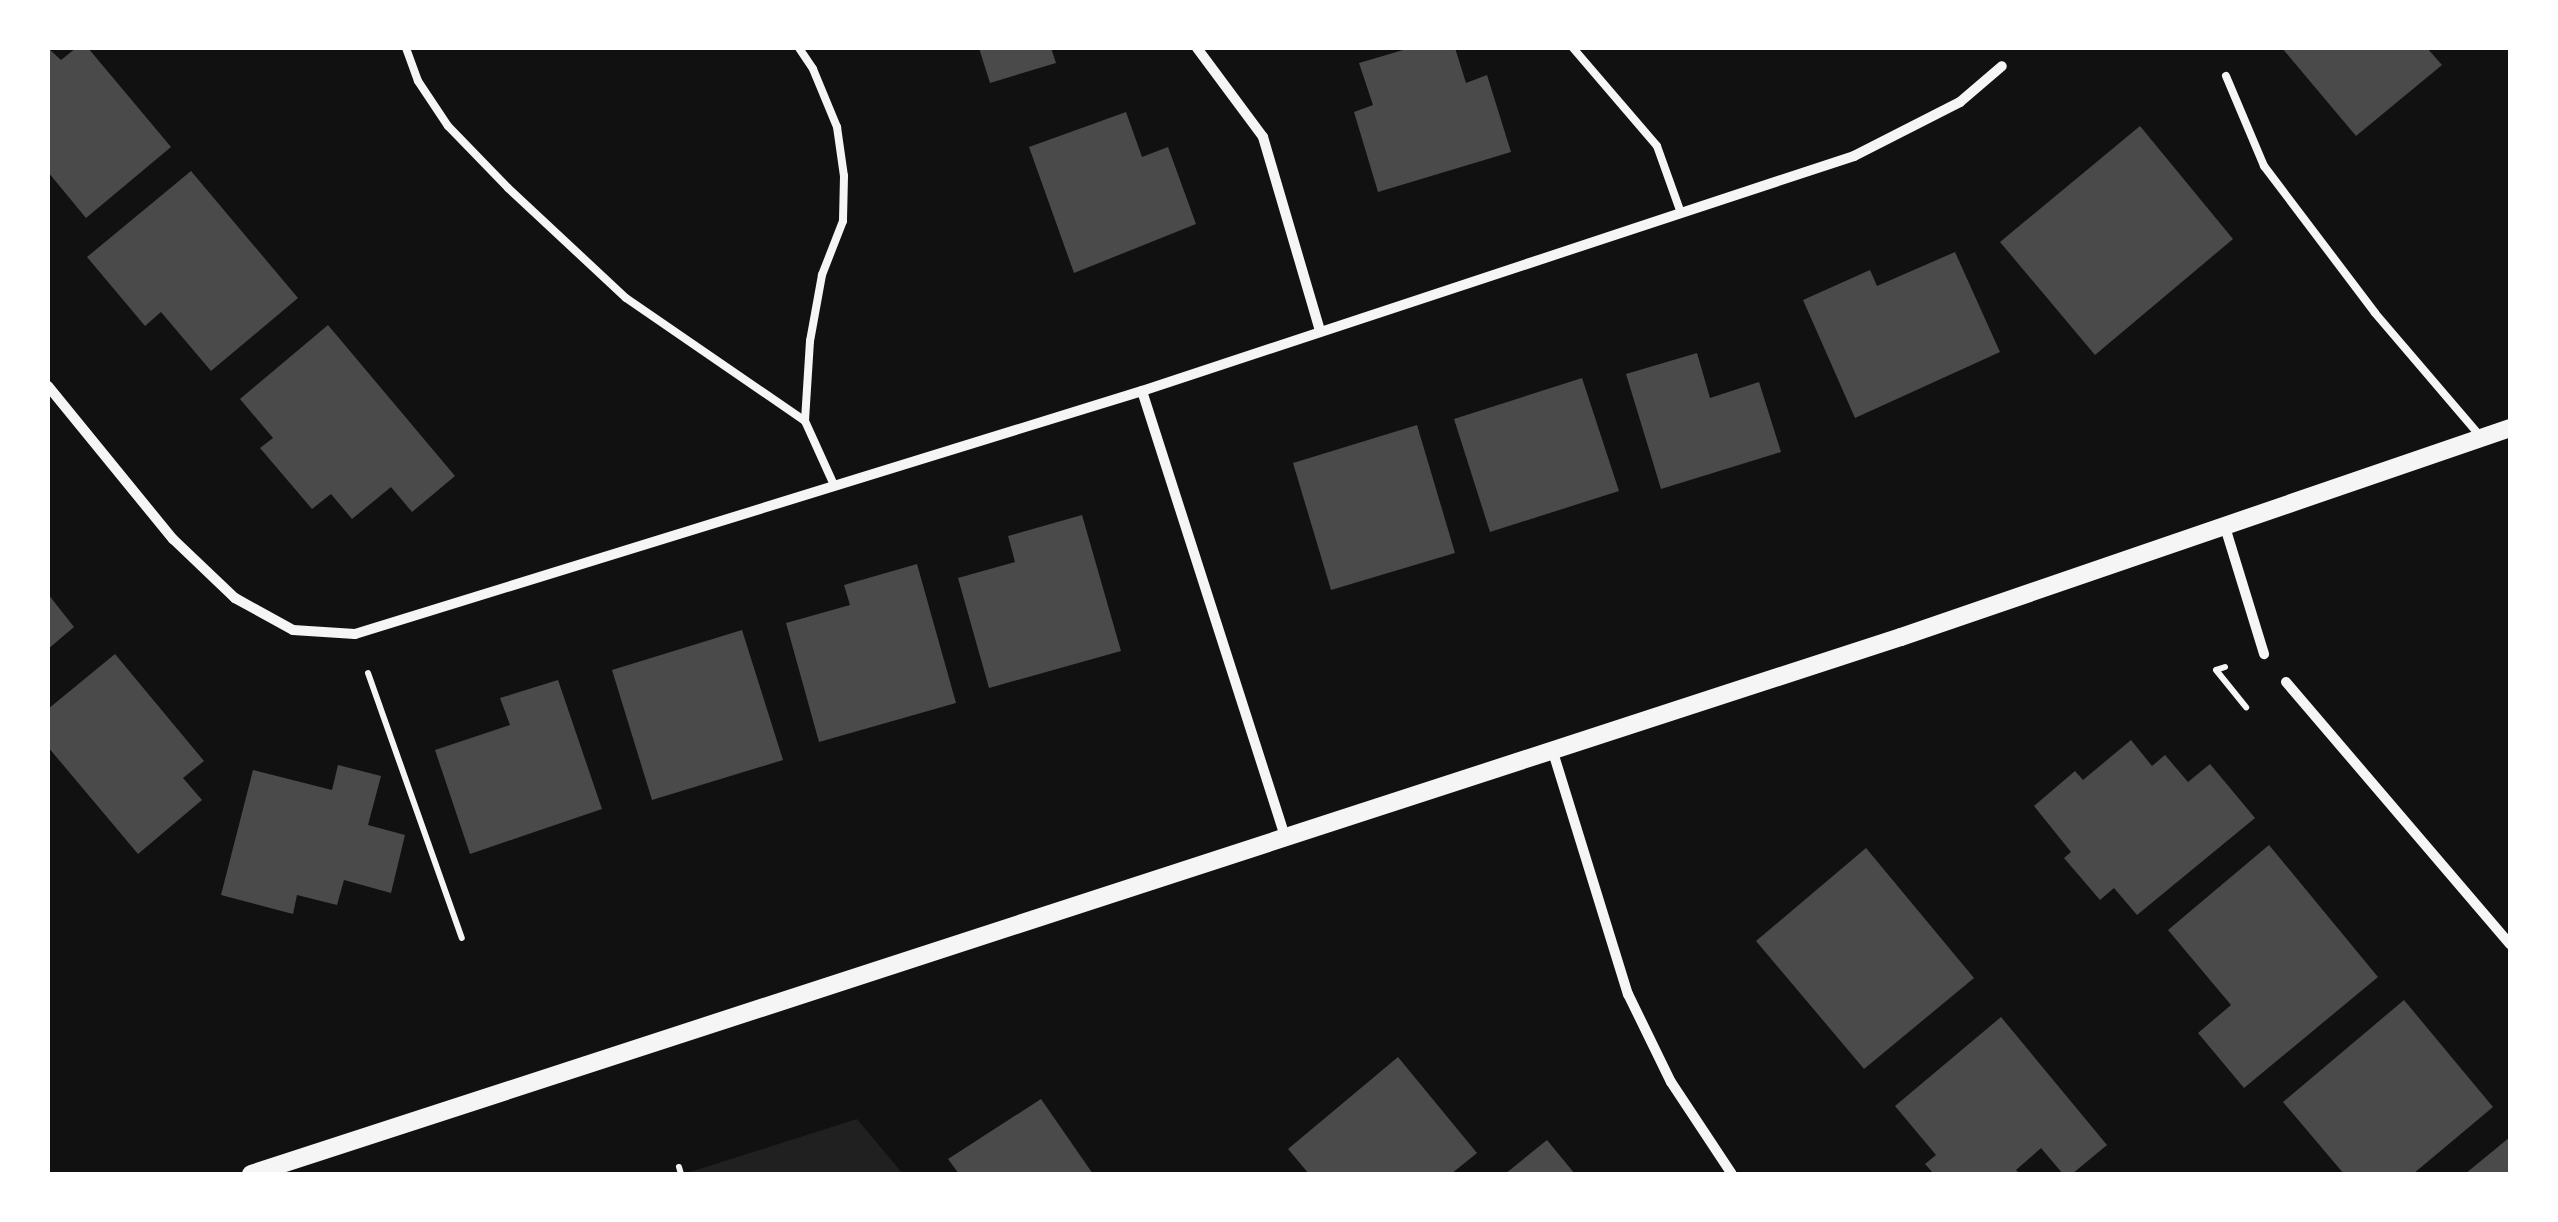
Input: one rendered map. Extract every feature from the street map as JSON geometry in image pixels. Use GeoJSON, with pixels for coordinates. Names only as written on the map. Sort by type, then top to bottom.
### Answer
{"type":"FeatureCollection","features":[{"type":"Feature","properties":{"kind":"street"},"geometry":{"type":"LineString","coordinates":[[1198,48],[1263,137],[1320,331]]}},
{"type":"Feature","properties":{"kind":"street"},"geometry":{"type":"LineString","coordinates":[[48,386],[173,539],[235,598],[293,630],[354,634],[1142,391],[1854,156],[1960,102],[2002,66]]}},
{"type":"Feature","properties":{"kind":"street"},"geometry":{"type":"LineString","coordinates":[[1142,391],[1286,837]]}},
{"type":"Feature","properties":{"kind":"street"},"geometry":{"type":"LineString","coordinates":[[251,1174],[1552,750],[2225,527],[2510,428]]}},
{"type":"Feature","properties":{"kind":"street"},"geometry":{"type":"LineString","coordinates":[[2225,527],[2264,654]]}},
{"type":"Feature","properties":{"kind":"street"},"geometry":{"type":"LineString","coordinates":[[2286,682],[2510,944]]}},
{"type":"Feature","properties":{"kind":"street"},"geometry":{"type":"LineString","coordinates":[[1552,750],[1628,994],[1671,1082],[1732,1174]]}},
{"type":"Feature","properties":{"kind":"lane"},"geometry":{"type":"LineString","coordinates":[[406,48],[418,81],[448,126],[521,200],[626,298],[804,421]]}},
{"type":"Feature","properties":{"kind":"lane"},"geometry":{"type":"LineString","coordinates":[[798,48],[814,70],[836,128],[844,176],[843,221],[822,275],[810,340],[804,421],[834,485]]}},
{"type":"Feature","properties":{"kind":"lane"},"geometry":{"type":"LineString","coordinates":[[1573,48],[1658,146],[1681,213]]}},
{"type":"Feature","properties":{"kind":"lane"},"geometry":{"type":"LineString","coordinates":[[2226,76],[2264,166],[2374,313],[2482,438]]}},
{"type":"Feature","properties":{"kind":"path"},"geometry":{"type":"LineString","coordinates":[[354,634],[462,938]]}},
{"type":"Feature","properties":{"kind":"shaded area"},"geometry":{"type":"Polygon","coordinates":[[[857,1119],[903,1174],[684,1174],[857,1119]]]}},
{"type":"Feature","properties":{"kind":"building"},"geometry":{"type":"Polygon","coordinates":[[[48,48],[61,60],[76,48],[88,48],[171,147],[86,218],[48,172],[48,48]]]}},
{"type":"Feature","properties":{"kind":"building"},"geometry":{"type":"Polygon","coordinates":[[[979,48],[1051,48],[1056,63],[990,83],[979,48]]]}},
{"type":"Feature","properties":{"kind":"building"},"geometry":{"type":"Polygon","coordinates":[[[1410,48],[1455,48],[1466,83],[1487,75],[1511,152],[1378,192],[1354,112],[1373,105],[1359,63],[1410,48]]]}},
{"type":"Feature","properties":{"kind":"building"},"geometry":{"type":"Polygon","coordinates":[[[2282,48],[2427,48],[2442,65],[2356,136],[2282,48]]]}},
{"type":"Feature","properties":{"kind":"building"},"geometry":{"type":"Polygon","coordinates":[[[1126,112],[1142,157],[1168,147],[1196,224],[1074,273],[1029,147],[1126,112]]]}},
{"type":"Feature","properties":{"kind":"building"},"geometry":{"type":"Polygon","coordinates":[[[2140,126],[2233,239],[2095,355],[2000,242],[2140,126]]]}},
{"type":"Feature","properties":{"kind":"building"},"geometry":{"type":"Polygon","coordinates":[[[191,171],[298,298],[211,371],[161,312],[145,326],[87,257],[191,171]]]}},
{"type":"Feature","properties":{"kind":"building"},"geometry":{"type":"Polygon","coordinates":[[[1955,252],[2000,352],[1855,418],[1803,300],[1870,270],[1877,286],[1955,252]]]}},
{"type":"Feature","properties":{"kind":"building"},"geometry":{"type":"Polygon","coordinates":[[[328,325],[455,476],[412,512],[391,487],[352,519],[331,494],[312,509],[260,448],[273,438],[240,399],[328,325]]]}},
{"type":"Feature","properties":{"kind":"building"},"geometry":{"type":"Polygon","coordinates":[[[1697,353],[1710,398],[1759,382],[1781,452],[1661,489],[1626,374],[1697,353]]]}},
{"type":"Feature","properties":{"kind":"building"},"geometry":{"type":"Polygon","coordinates":[[[1582,378],[1619,491],[1490,532],[1454,419],[1582,378]]]}},
{"type":"Feature","properties":{"kind":"building"},"geometry":{"type":"Polygon","coordinates":[[[1417,425],[1455,553],[1331,590],[1293,463],[1417,425]]]}},
{"type":"Feature","properties":{"kind":"building"},"geometry":{"type":"Polygon","coordinates":[[[1082,515],[1121,651],[989,688],[958,578],[1015,562],[1008,536],[1082,515]]]}},
{"type":"Feature","properties":{"kind":"building"},"geometry":{"type":"Polygon","coordinates":[[[917,564],[956,703],[819,742],[786,623],[850,605],[844,585],[917,564]]]}},
{"type":"Feature","properties":{"kind":"building"},"geometry":{"type":"Polygon","coordinates":[[[48,594],[74,627],[48,649],[48,594]]]}},
{"type":"Feature","properties":{"kind":"building"},"geometry":{"type":"Polygon","coordinates":[[[742,630],[783,760],[652,800],[612,670],[742,630]]]}},
{"type":"Feature","properties":{"kind":"building"},"geometry":{"type":"Polygon","coordinates":[[[115,654],[204,761],[183,778],[202,800],[138,854],[48,747],[48,709],[115,654]]]}},
{"type":"Feature","properties":{"kind":"building"},"geometry":{"type":"Polygon","coordinates":[[[558,680],[602,809],[470,854],[435,750],[510,725],[500,698],[558,680]]]}},
{"type":"Feature","properties":{"kind":"building"},"geometry":{"type":"Polygon","coordinates":[[[2131,740],[2152,766],[2165,755],[2188,782],[2210,764],[2255,818],[2137,915],[2114,888],[2100,900],[2064,858],[2071,852],[2034,806],[2075,771],[2083,780],[2131,740]]]}},
{"type":"Feature","properties":{"kind":"building"},"geometry":{"type":"Polygon","coordinates":[[[338,765],[381,776],[368,825],[405,835],[391,893],[344,880],[337,905],[297,895],[293,914],[221,895],[253,770],[332,790],[338,765]]]}},
{"type":"Feature","properties":{"kind":"building"},"geometry":{"type":"Polygon","coordinates":[[[2269,845],[2378,977],[2244,1088],[2198,1033],[2231,1005],[2168,930],[2269,845]]]}},
{"type":"Feature","properties":{"kind":"building"},"geometry":{"type":"Polygon","coordinates":[[[1866,848],[1974,978],[1864,1069],[1756,941],[1866,848]]]}},
{"type":"Feature","properties":{"kind":"building"},"geometry":{"type":"Polygon","coordinates":[[[2404,1000],[2493,1107],[2413,1174],[2344,1174],[2283,1102],[2404,1000]]]}},
{"type":"Feature","properties":{"kind":"building"},"geometry":{"type":"Polygon","coordinates":[[[2001,1017],[2107,1145],[2072,1174],[2063,1174],[2041,1148],[2016,1170],[2020,1174],[1934,1174],[1925,1164],[1936,1155],[1895,1106],[2001,1017]]]}},
{"type":"Feature","properties":{"kind":"building"},"geometry":{"type":"Polygon","coordinates":[[[1398,1057],[1477,1153],[1451,1174],[1309,1174],[1288,1149],[1398,1057]]]}},
{"type":"Feature","properties":{"kind":"building"},"geometry":{"type":"Polygon","coordinates":[[[1041,1099],[1093,1174],[959,1174],[948,1159],[1041,1099]]]}},
{"type":"Feature","properties":{"kind":"building"},"geometry":{"type":"Polygon","coordinates":[[[2510,1137],[2510,1174],[2465,1174],[2510,1137]]]}},
{"type":"Feature","properties":{"kind":"building"},"geometry":{"type":"Polygon","coordinates":[[[1547,1140],[1575,1174],[1505,1174],[1547,1140]]]}}]}
